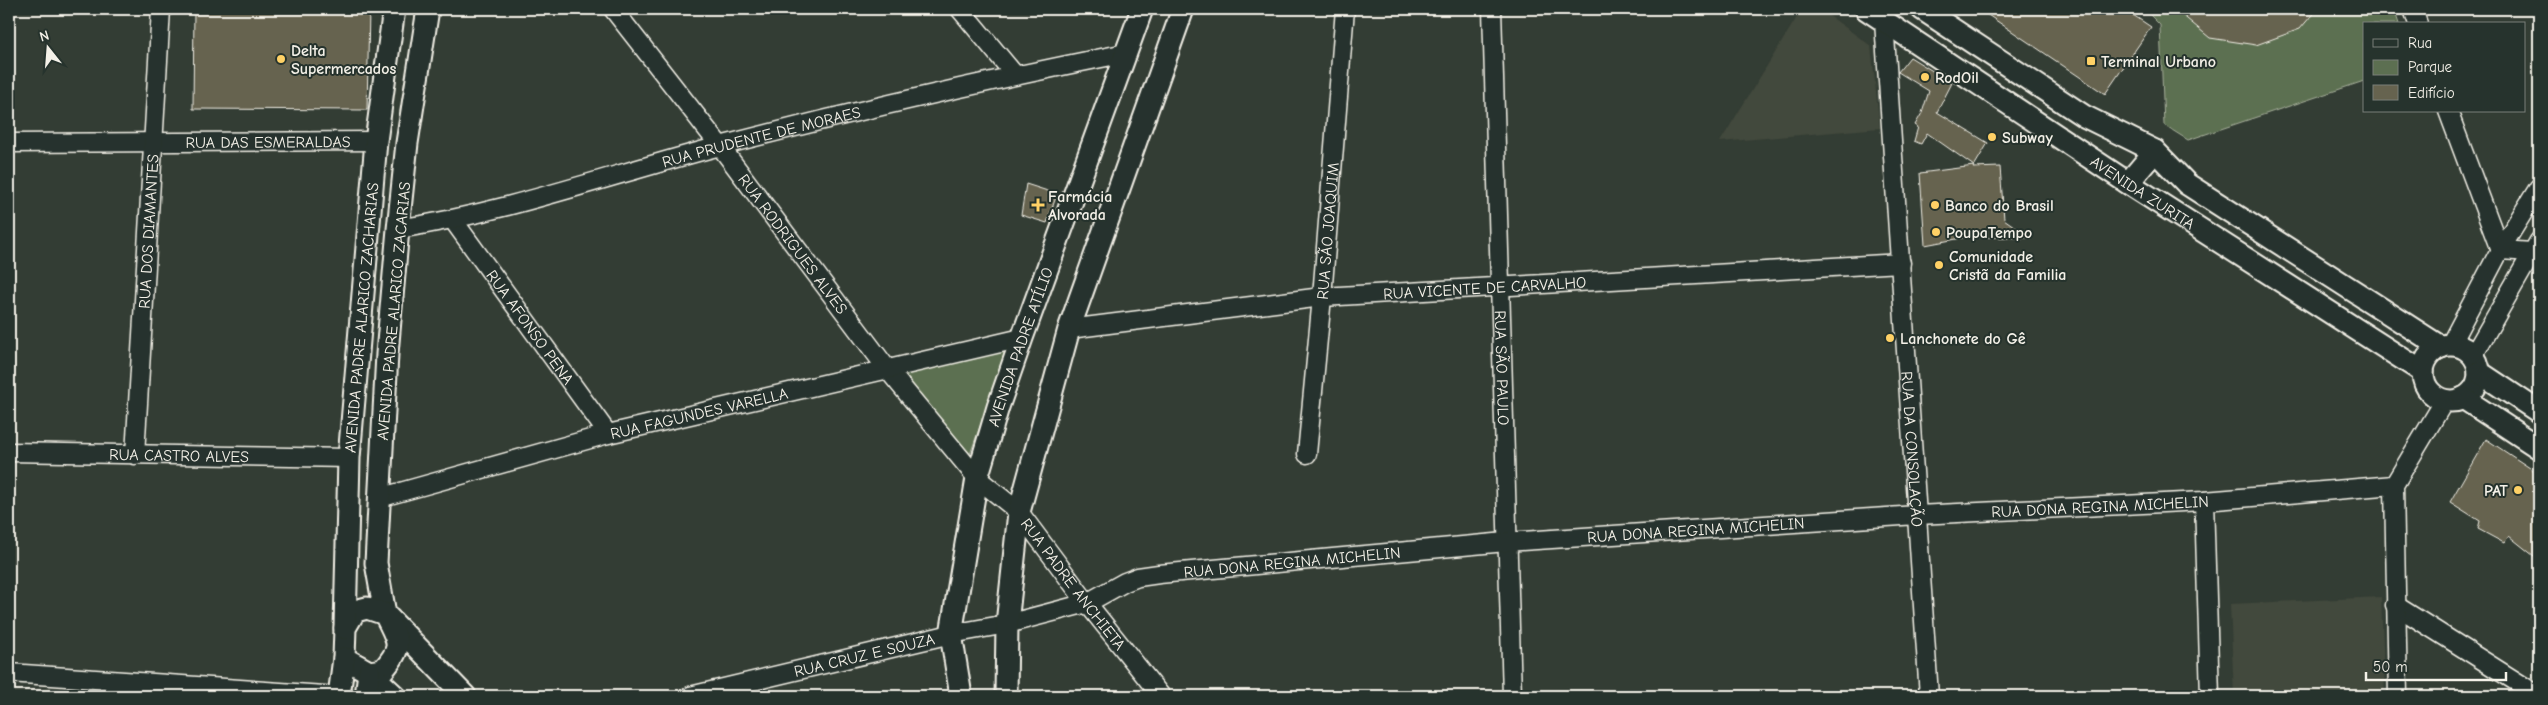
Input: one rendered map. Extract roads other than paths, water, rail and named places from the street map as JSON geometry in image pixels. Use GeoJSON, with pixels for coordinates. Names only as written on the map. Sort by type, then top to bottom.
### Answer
{"type":"FeatureCollection","features":[{"type":"Feature","properties":{"kind":"street","name":"RUA DOS DIAMANTES"},"geometry":{"type":"LineString","coordinates":[[134,455],[161,9]]}},
{"type":"Feature","properties":{"kind":"street","name":"AVENIDA PADRE ALARICO ZACHARIAS"},"geometry":{"type":"LineString","coordinates":[[345,628],[349,458],[376,141],[394,9]]}},
{"type":"Feature","properties":{"kind":"street","name":"AVENIDA PADRE ALARICO ZACARIAS"},"geometry":{"type":"LineString","coordinates":[[385,614],[376,563],[387,354],[407,143],[428,9]]}},
{"type":"Feature","properties":{"kind":"street","name":"RUA RODRIGUES ALVES"},"geometry":{"type":"LineString","coordinates":[[613,9],[720,146],[888,370],[977,478]]}},
{"type":"Feature","properties":{"kind":"street"},"geometry":{"type":"LineString","coordinates":[[960,9],[1014,75]]}},
{"type":"Feature","properties":{"kind":"street","name":"AVENIDA PADRE ATÍLIO"},"geometry":{"type":"LineString","coordinates":[[961,696],[951,634],[977,478],[998,407],[1022,338],[1142,9]]}},
{"type":"Feature","properties":{"kind":"street"},"geometry":{"type":"LineString","coordinates":[[1006,696],[1006,624],[1019,512],[1069,329],[1184,9]]}},
{"type":"Feature","properties":{"kind":"street","name":"RUA SÃO JOAQUIM"},"geometry":{"type":"LineString","coordinates":[[1307,454],[1322,297],[1345,9]]}},
{"type":"Feature","properties":{"kind":"street","name":"RUA SÃO PAULO"},"geometry":{"type":"LineString","coordinates":[[1492,9],[1506,542],[1512,696]]}},
{"type":"Feature","properties":{"kind":"street","name":"AVENIDA ZURITA"},"geometry":{"type":"LineString","coordinates":[[1866,9],[2128,183],[2423,372]]}},
{"type":"Feature","properties":{"kind":"street","name":"AVENIDA ZURITA"},"geometry":{"type":"LineString","coordinates":[[1922,9],[2084,116],[2155,151],[2187,184],[2445,346]]}},
{"type":"Feature","properties":{"kind":"street"},"geometry":{"type":"LineString","coordinates":[[2413,9],[2417,22]]}},
{"type":"Feature","properties":{"kind":"street","name":"RUA DA CONSOLAÇÃO"},"geometry":{"type":"LineString","coordinates":[[1884,21],[1929,696]]}},
{"type":"Feature","properties":{"kind":"street","name":"RUA PRUDENTE DE MORAES"},"geometry":{"type":"LineString","coordinates":[[398,229],[453,220],[720,146],[1014,75],[1126,53]]}},
{"type":"Feature","properties":{"kind":"street"},"geometry":{"type":"LineString","coordinates":[[2448,112],[2500,250]]}},
{"type":"Feature","properties":{"kind":"street","name":"RUA DAS ESMERALDAS"},"geometry":{"type":"LineString","coordinates":[[9,143],[376,141]]}},
{"type":"Feature","properties":{"kind":"street"},"geometry":{"type":"LineString","coordinates":[[2128,183],[2155,151]]}},
{"type":"Feature","properties":{"kind":"street"},"geometry":{"type":"LineString","coordinates":[[2539,187],[2500,250],[2445,346],[2428,357],[2423,372],[2427,386],[2432,393],[2454,399],[2539,448]]}},
{"type":"Feature","properties":{"kind":"street","name":"RUA AFONSO PENA"},"geometry":{"type":"LineString","coordinates":[[453,220],[608,434]]}},
{"type":"Feature","properties":{"kind":"street"},"geometry":{"type":"LineString","coordinates":[[2500,250],[2536,247]]}},
{"type":"Feature","properties":{"kind":"street"},"geometry":{"type":"LineString","coordinates":[[2398,696],[2394,485],[2454,399],[2475,387],[2476,364],[2536,247]]}},
{"type":"Feature","properties":{"kind":"street","name":"RUA VICENTE DE CARVALHO"},"geometry":{"type":"LineString","coordinates":[[1069,329],[1322,297],[1901,262]]}},
{"type":"Feature","properties":{"kind":"street","name":"RUA FAGUNDES VARELLA"},"geometry":{"type":"LineString","coordinates":[[379,498],[608,434],[1022,338]]}},
{"type":"Feature","properties":{"kind":"street"},"geometry":{"type":"LineString","coordinates":[[2445,346],[2466,350],[2476,364],[2539,412]]}},
{"type":"Feature","properties":{"kind":"street","name":"RUA CASTRO ALVES"},"geometry":{"type":"LineString","coordinates":[[9,452],[349,458]]}},
{"type":"Feature","properties":{"kind":"street","name":"RUA PADRE ANCHIETA"},"geometry":{"type":"LineString","coordinates":[[977,478],[1019,512],[1087,603],[1161,696]]}},
{"type":"Feature","properties":{"kind":"street","name":"RUA DONA REGINA MICHELIN"},"geometry":{"type":"LineString","coordinates":[[1006,624],[1087,603],[1124,582],[1138,577],[1159,574],[1506,542],[1917,515],[2204,501],[2394,485]]}},
{"type":"Feature","properties":{"kind":"street"},"geometry":{"type":"LineString","coordinates":[[2204,501],[2210,696]]}},
{"type":"Feature","properties":{"kind":"street"},"geometry":{"type":"LineString","coordinates":[[2395,604],[2539,696]]}},
{"type":"Feature","properties":{"kind":"street"},"geometry":{"type":"LineString","coordinates":[[9,673],[339,696],[344,658],[345,628],[355,611],[367,608],[385,614],[465,696]]}},
{"type":"Feature","properties":{"kind":"street"},"geometry":{"type":"LineString","coordinates":[[369,672],[383,670],[397,654],[397,641],[385,614]]}},
{"type":"Feature","properties":{"kind":"street","name":"RUA CRUZ E SOUZA"},"geometry":{"type":"LineString","coordinates":[[690,696],[951,634],[1006,624]]}},
{"type":"Feature","properties":{"kind":"street"},"geometry":{"type":"LineString","coordinates":[[344,658],[369,672],[396,696]]}},
{"type":"Feature","properties":{"kind":"street"},"geometry":{"type":"LineString","coordinates":[[366,696],[369,672]]}},
{"type":"Feature","properties":{"kind":"place","name":"Delta Supermercados"},"geometry":{"type":"Point","coordinates":[281,59]}},
{"type":"Feature","properties":{"kind":"place","name":"Terminal Urbano"},"geometry":{"type":"Point","coordinates":[2091,61]}},
{"type":"Feature","properties":{"kind":"place","name":"RodOil"},"geometry":{"type":"Point","coordinates":[1925,77]}},
{"type":"Feature","properties":{"kind":"place","name":"Subway"},"geometry":{"type":"Point","coordinates":[1992,137]}},
{"type":"Feature","properties":{"kind":"place","name":"Farmácia Alvorada"},"geometry":{"type":"Point","coordinates":[1038,205]}},
{"type":"Feature","properties":{"kind":"place","name":"Banco do Brasil"},"geometry":{"type":"Point","coordinates":[1935,205]}},
{"type":"Feature","properties":{"kind":"place","name":"PoupaTempo"},"geometry":{"type":"Point","coordinates":[1936,232]}},
{"type":"Feature","properties":{"kind":"place","name":"Comunidade Cristã da Familia"},"geometry":{"type":"Point","coordinates":[1939,265]}},
{"type":"Feature","properties":{"kind":"place","name":"Lanchonete do Gê"},"geometry":{"type":"Point","coordinates":[1890,338]}},
{"type":"Feature","properties":{"kind":"place","name":"PAT"},"geometry":{"type":"Point","coordinates":[2518,490]}}]}
